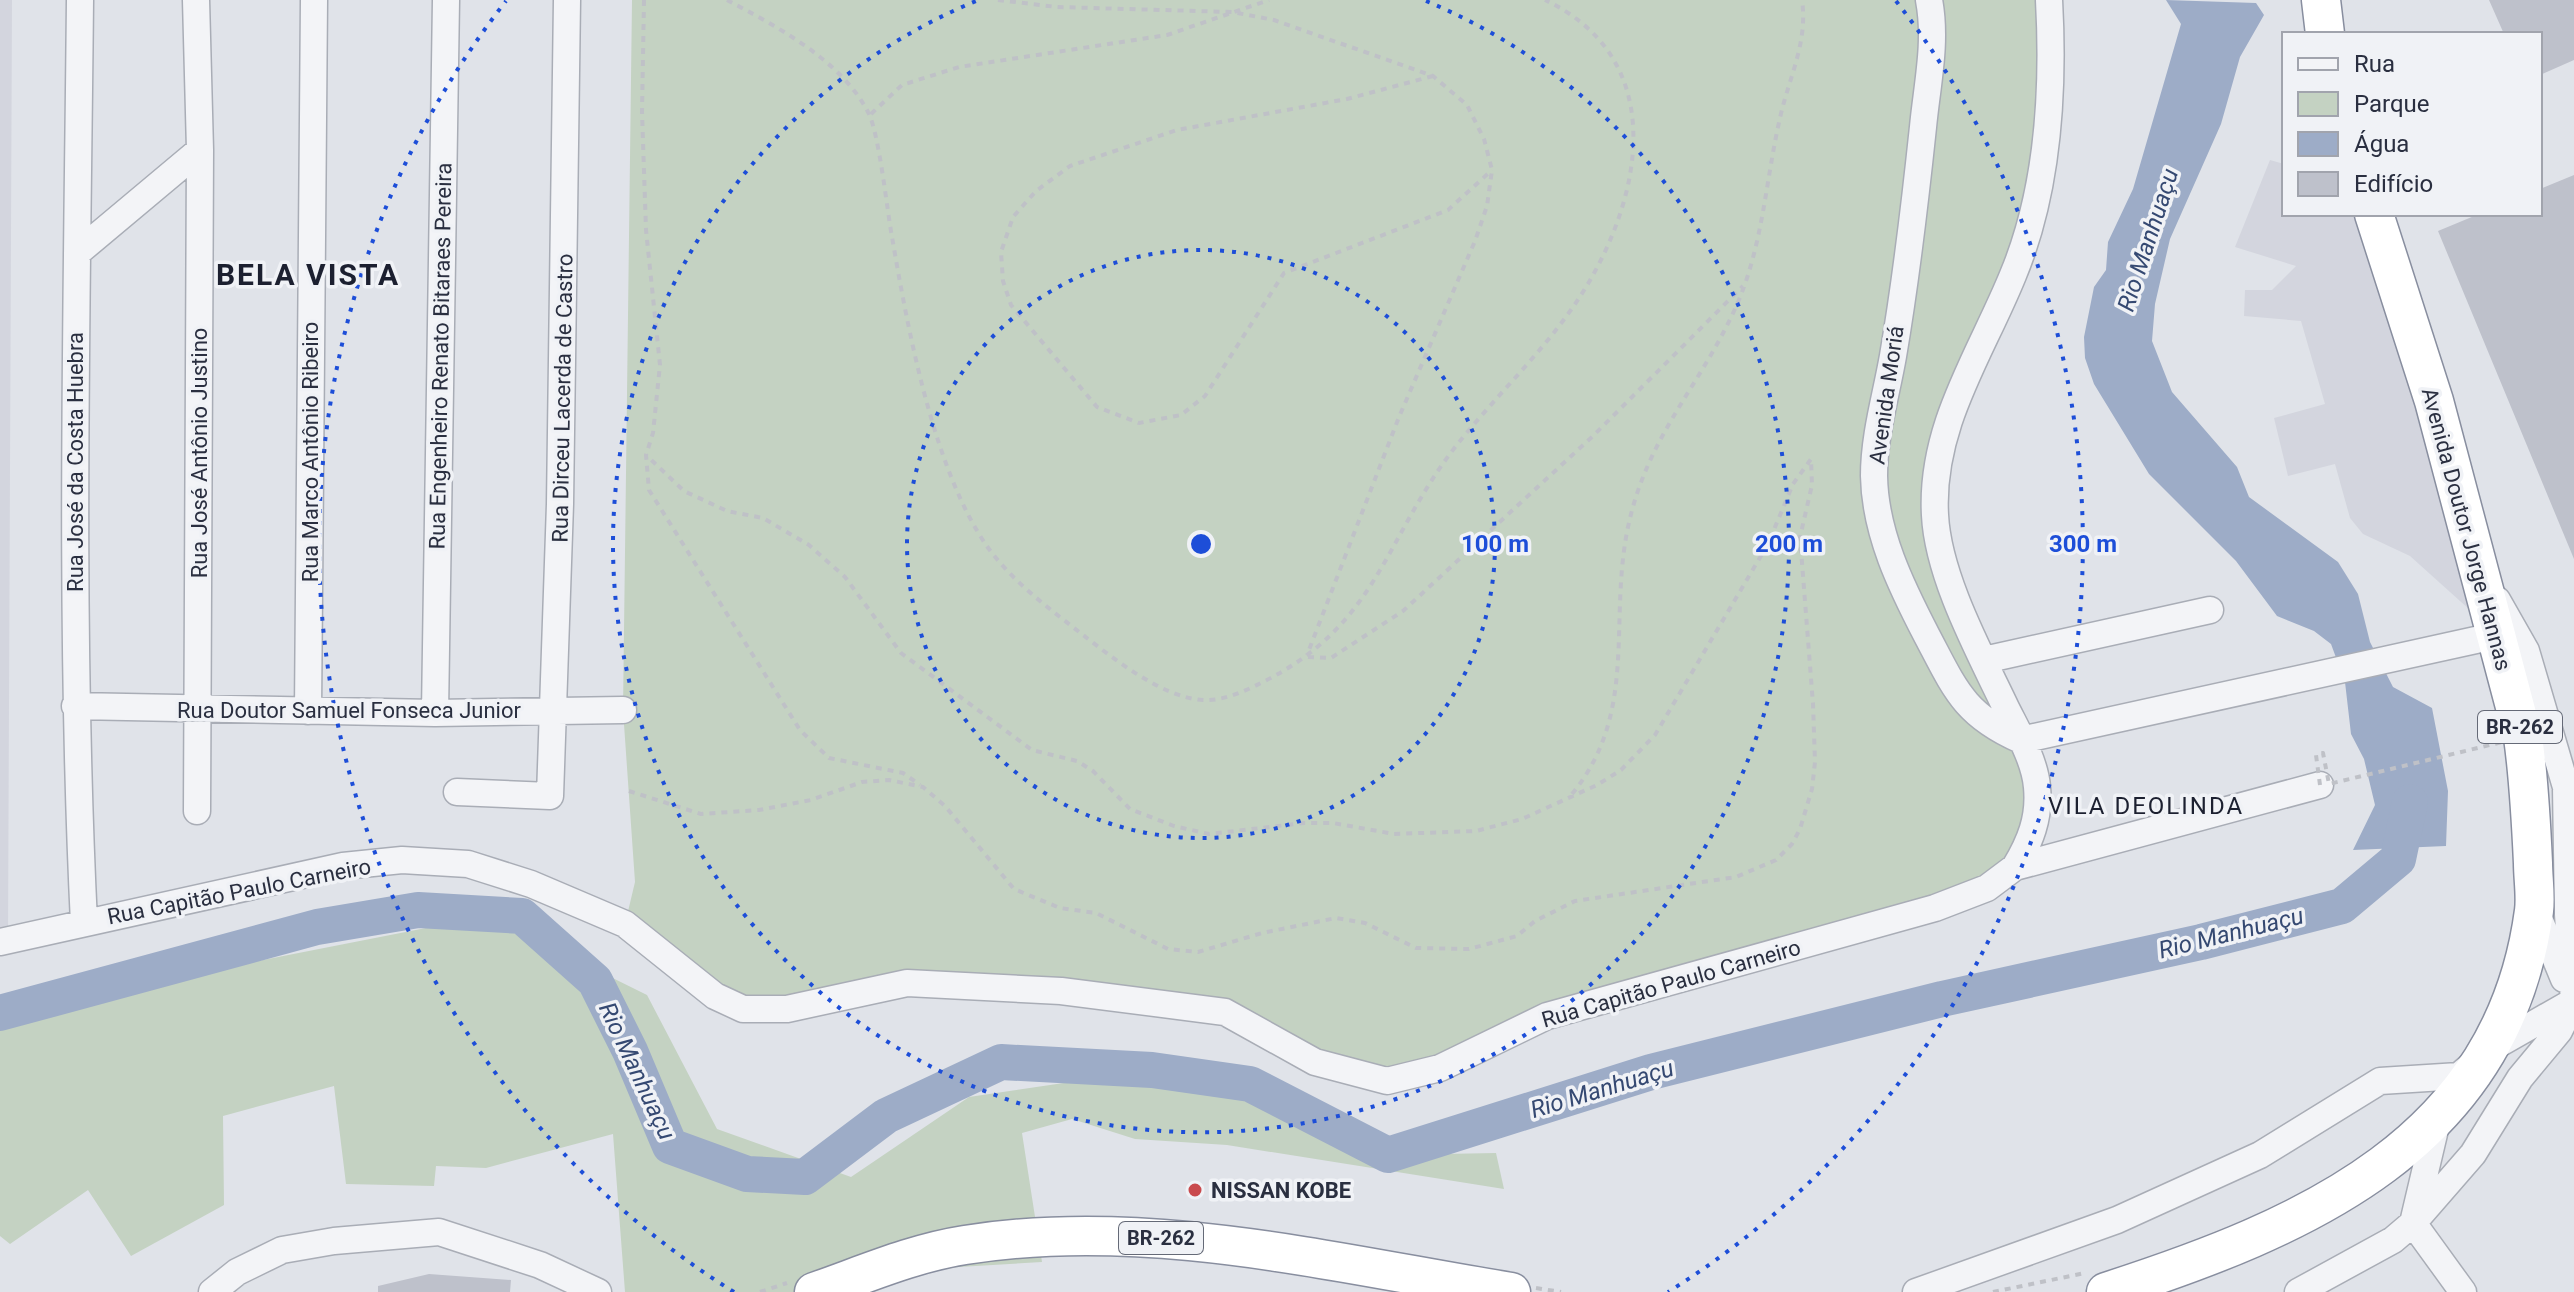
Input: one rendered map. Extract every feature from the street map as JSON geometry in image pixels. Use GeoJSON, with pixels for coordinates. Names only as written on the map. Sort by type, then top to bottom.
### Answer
{"type":"FeatureCollection","features":[{"type":"Feature","properties":{"kind":"highway"},"geometry":{"type":"LineString","coordinates":[[2321,0],[2325,32]]}},
{"type":"Feature","properties":{"kind":"highway","name":"Avenida Doutor Jorge Hannas"},"geometry":{"type":"LineString","coordinates":[[2100,1281],[2211,1255],[2284,1224],[2348,1190],[2437,1121],[2490,1049],[2516,988],[2535,909],[2548,786],[2512,739],[2494,636],[2477,563],[2434,401],[2375,216]]}},
{"type":"Feature","properties":{"kind":"highway","name":"BR-262"},"geometry":{"type":"LineString","coordinates":[[814,1292],[962,1245],[1030,1237],[1149,1237],[1511,1292]]}},
{"type":"Feature","properties":{"kind":"street","name":"Rua José da Costa Huebra"},"geometry":{"type":"LineString","coordinates":[[80,0],[75,706],[84,923]]}},
{"type":"Feature","properties":{"kind":"street","name":"Rua José Antônio Justino"},"geometry":{"type":"LineString","coordinates":[[196,0],[200,150],[197,811]]}},
{"type":"Feature","properties":{"kind":"street","name":"Rua Marco Antônio Ribeiro"},"geometry":{"type":"LineString","coordinates":[[308,711],[314,0]]}},
{"type":"Feature","properties":{"kind":"street","name":"Rua Engenheiro Renato Bitaraes Pereira"},"geometry":{"type":"LineString","coordinates":[[435,713],[446,0]]}},
{"type":"Feature","properties":{"kind":"street","name":"Rua Dirceu Lacerda de Castro"},"geometry":{"type":"LineString","coordinates":[[457,792],[550,796],[555,711],[567,0]]}},
{"type":"Feature","properties":{"kind":"street","name":"Avenida Moriá"},"geometry":{"type":"LineString","coordinates":[[1929,0],[1932,50],[1915,202],[1893,354],[1877,432],[1874,477],[1879,512],[1900,583],[1961,699],[1989,726],[2021,740]]}},
{"type":"Feature","properties":{"kind":"street"},"geometry":{"type":"LineString","coordinates":[[2015,867],[2036,823],[2037,785],[2021,740],[1947,569],[1935,517],[1937,472],[1949,418],[2014,274],[2035,206],[2052,50],[2049,0]]}},
{"type":"Feature","properties":{"kind":"street"},"geometry":{"type":"LineString","coordinates":[[77,253],[200,150]]}},
{"type":"Feature","properties":{"kind":"street"},"geometry":{"type":"LineString","coordinates":[[2299,1292],[2393,1240],[2413,1223],[2473,1154],[2520,1078],[2559,1031],[2574,1001],[2548,786],[2526,651],[2477,563]]}},
{"type":"Feature","properties":{"kind":"street"},"geometry":{"type":"LineString","coordinates":[[1984,660],[2210,610]]}},
{"type":"Feature","properties":{"kind":"street"},"geometry":{"type":"LineString","coordinates":[[2021,740],[2494,636]]}},
{"type":"Feature","properties":{"kind":"street","name":"Rua Doutor Samuel Fonseca Junior"},"geometry":{"type":"LineString","coordinates":[[75,706],[435,713],[623,710]]}},
{"type":"Feature","properties":{"kind":"street"},"geometry":{"type":"LineString","coordinates":[[2015,867],[2320,785]]}},
{"type":"Feature","properties":{"kind":"street","name":"Rua Capitão Paulo Carneiro"},"geometry":{"type":"LineString","coordinates":[[0,942],[343,866],[402,860],[468,864],[531,884],[625,924],[715,996],[743,1009],[787,1009],[907,983],[1061,991],[1225,1012],[1315,1062],[1387,1081],[1440,1068],[1547,1016],[1935,908],[1987,888],[2015,867]]}},
{"type":"Feature","properties":{"kind":"street"},"geometry":{"type":"LineString","coordinates":[[2535,909],[2574,1001]]}},
{"type":"Feature","properties":{"kind":"street"},"geometry":{"type":"LineString","coordinates":[[1916,1292],[2117,1220],[2260,1155],[2380,1081],[2459,1076],[2490,1049],[2574,1001]]}},
{"type":"Feature","properties":{"kind":"street"},"geometry":{"type":"LineString","coordinates":[[2437,1121],[2413,1223],[2463,1292]]}},
{"type":"Feature","properties":{"kind":"street"},"geometry":{"type":"LineString","coordinates":[[212,1292],[237,1272],[282,1250],[334,1241],[439,1232],[540,1265],[598,1292]]}},
{"type":"Feature","properties":{"kind":"path"},"geometry":{"type":"LineString","coordinates":[[644,0],[642,112],[646,230],[660,365],[653,433],[646,455],[649,490],[800,730],[829,758],[903,773],[923,787],[945,806],[1014,889],[1060,908],[1096,913],[1168,949],[1198,952],[1262,933],[1336,918],[1365,923],[1416,948],[1469,949],[1517,936],[1535,921],[1575,901],[1736,877],[1759,870],[1776,860],[1800,829],[1815,762],[1800,537],[1812,485],[1811,459],[1793,484],[1768,544],[1655,735],[1621,770],[1522,819],[1476,831],[1394,834],[1333,823],[1304,823],[1209,834],[1174,826],[1130,809],[1093,771],[1077,761],[1032,750],[901,653],[845,577],[799,538],[763,518],[727,511],[684,491],[646,455]]}},
{"type":"Feature","properties":{"kind":"path"},"geometry":{"type":"LineString","coordinates":[[727,0],[769,23],[842,77],[870,114],[900,281],[926,392],[960,497],[990,550],[1030,594],[1133,672],[1181,695],[1203,700],[1235,695],[1306,657],[1335,633],[1357,609],[1442,465],[1566,316],[1594,275],[1619,217],[1633,142],[1624,79],[1615,56],[1598,36],[1575,16],[1545,0]]}},
{"type":"Feature","properties":{"kind":"path"},"geometry":{"type":"LineString","coordinates":[[998,0],[1057,7],[1232,12],[1274,20],[1433,76],[1467,105],[1484,139],[1492,170],[1487,206],[1475,241],[1399,417],[1306,657]]}},
{"type":"Feature","properties":{"kind":"path"},"geometry":{"type":"LineString","coordinates":[[870,114],[902,85],[959,67],[1167,35],[1269,0]]}},
{"type":"Feature","properties":{"kind":"path"},"geometry":{"type":"LineString","coordinates":[[1569,797],[1600,752],[1614,709],[1627,531],[1647,460],[1734,312],[1745,283],[1765,213],[1782,109],[1801,51],[1802,0]]}},
{"type":"Feature","properties":{"kind":"path"},"geometry":{"type":"LineString","coordinates":[[1433,76],[1347,99],[1177,130],[1070,166],[1036,191],[1013,217],[1001,252],[1003,281],[1011,305],[1097,407],[1139,423],[1181,415],[1205,396],[1284,273],[1448,210],[1492,170]]}},
{"type":"Feature","properties":{"kind":"path"},"geometry":{"type":"LineString","coordinates":[[1306,657],[1331,658],[1403,611],[1593,436],[1745,283]]}},
{"type":"Feature","properties":{"kind":"path"},"geometry":{"type":"LineString","coordinates":[[2320,785],[2316,755],[2323,753],[2329,784],[2512,739]]}},
{"type":"Feature","properties":{"kind":"path"},"geometry":{"type":"LineString","coordinates":[[629,791],[701,814],[798,803],[862,782],[889,780],[923,787]]}},
{"type":"Feature","properties":{"kind":"path"},"geometry":{"type":"LineString","coordinates":[[1993,1292],[2100,1281]]}},
{"type":"Feature","properties":{"kind":"shaded area"},"geometry":{"type":"Polygon","coordinates":[[[0,0],[12,0],[8,940],[0,942],[0,0]]]}},
{"type":"Feature","properties":{"kind":"shaded area"},"geometry":{"type":"Polygon","coordinates":[[[2270,160],[2282,163],[2282,216],[2391,216],[2510,646],[2410,556],[2363,534],[2350,518],[2335,464],[2288,476],[2274,418],[2325,404],[2301,321],[2244,316],[2245,290],[2272,290],[2296,266],[2235,247],[2270,160]]]}},
{"type":"Feature","properties":{"kind":"green space"},"geometry":{"type":"Polygon","coordinates":[[[632,0],[2049,0],[2035,206],[1975,355],[1935,517],[2037,785],[2015,867],[1833,937],[1387,1081],[1225,1012],[907,983],[743,1009],[625,924],[635,882],[623,710],[632,0]]]}},
{"type":"Feature","properties":{"kind":"green space"},"geometry":{"type":"Polygon","coordinates":[[[487,916],[647,995],[717,1129],[851,1177],[969,1097],[1152,1070],[1250,1084],[1388,1155],[1496,1153],[1504,1189],[1227,1145],[1135,1139],[1072,1119],[1022,1133],[1042,1262],[942,1268],[870,1292],[625,1292],[613,1134],[486,1168],[436,1166],[434,1186],[346,1184],[334,1086],[223,1116],[224,1205],[131,1256],[88,1190],[10,1244],[0,1236],[0,1027],[172,978],[487,916]]]}},
{"type":"Feature","properties":{"kind":"water"},"geometry":{"type":"Polygon","coordinates":[[[2166,0],[2256,3],[2264,15],[2240,57],[2221,124],[2170,239],[2155,304],[2152,341],[2172,392],[2237,467],[2249,497],[2338,562],[2358,594],[2370,642],[2393,687],[2432,708],[2448,791],[2446,846],[2353,850],[2375,805],[2364,759],[2351,734],[2345,682],[2331,644],[2314,631],[2277,616],[2236,561],[2149,474],[2094,384],[2085,358],[2084,337],[2094,287],[2106,270],[2108,242],[2133,189],[2181,24],[2166,0]]]}},
{"type":"Feature","properties":{"kind":"building"},"geometry":{"type":"Polygon","coordinates":[[[2489,0],[2574,0],[2574,60],[2542,74],[2542,32],[2503,32],[2489,0]]]}},
{"type":"Feature","properties":{"kind":"building"},"geometry":{"type":"Polygon","coordinates":[[[2574,175],[2574,559],[2438,231],[2474,216],[2542,216],[2542,188],[2574,175]]]}},
{"type":"Feature","properties":{"kind":"building"},"geometry":{"type":"Polygon","coordinates":[[[429,1274],[511,1280],[510,1292],[378,1292],[378,1286],[429,1274]]]}},
{"type":"Feature","properties":{"kind":"waterway","name":"Rio Manhuaçu"},"geometry":{"type":"LineString","coordinates":[[0,1013],[317,927],[418,910],[522,916],[595,981],[630,1051],[670,1146],[747,1174],[805,1177],[886,1116],[1001,1062],[1152,1070],[1250,1084],[1388,1155],[1651,1072],[1942,999],[2201,942],[2342,906],[2398,859],[2410,802]]}},
{"type":"Feature","properties":{"kind":"place","name":"NISSAN KOBE"},"geometry":{"type":"Point","coordinates":[1195,1190]}},
{"type":"Feature","properties":{"kind":"district","name":"BELA VISTA"},"geometry":{"type":"Point","coordinates":[308,275]}},
{"type":"Feature","properties":{"kind":"district","name":"VILA DEOLINDA"},"geometry":{"type":"Point","coordinates":[2146,806]}}]}
